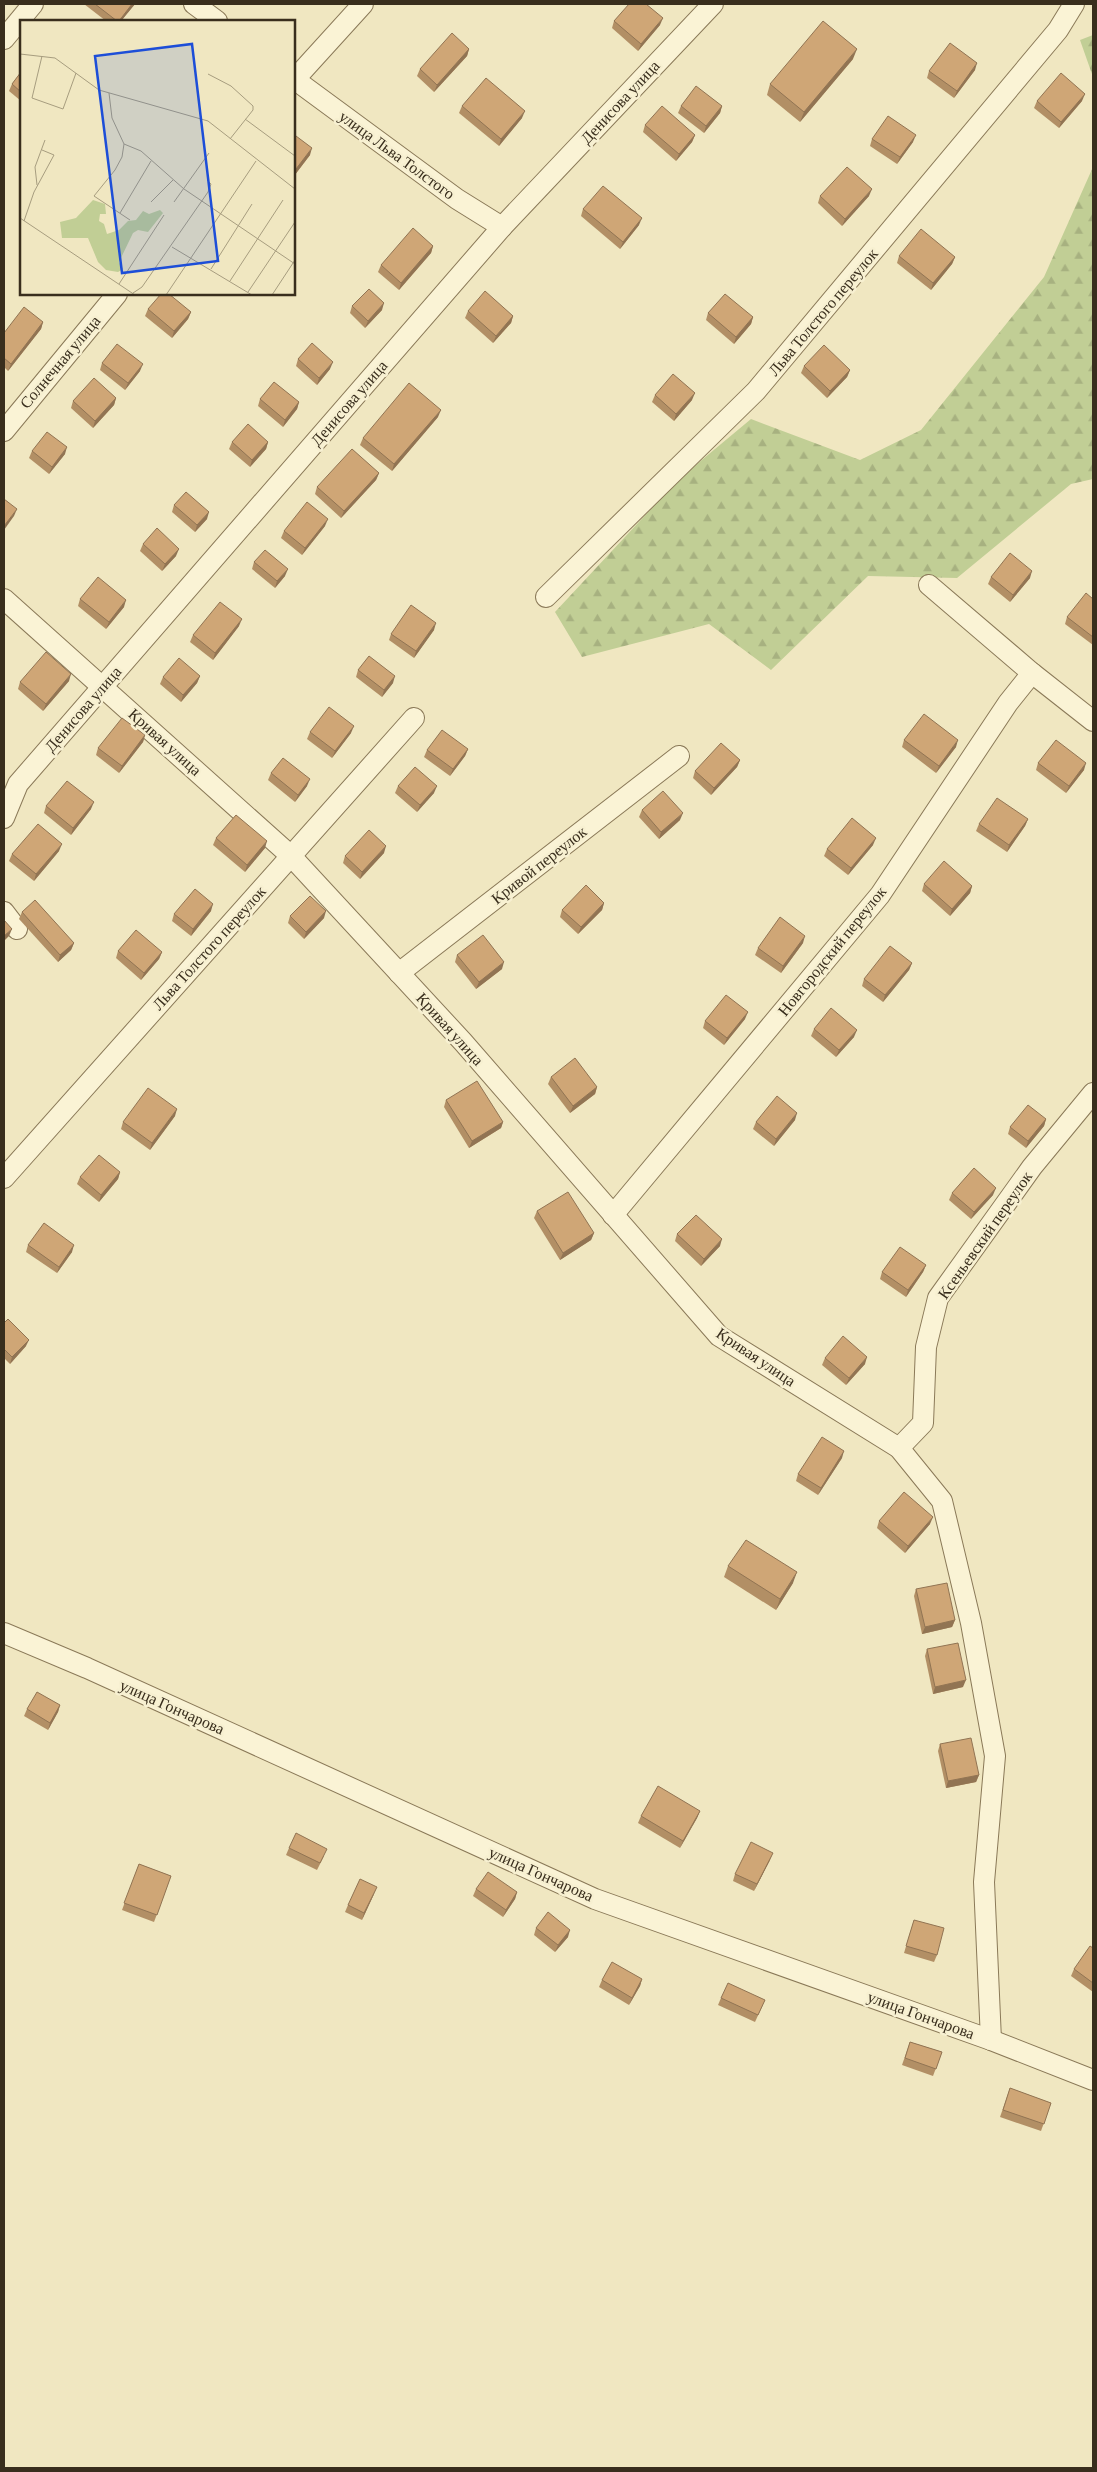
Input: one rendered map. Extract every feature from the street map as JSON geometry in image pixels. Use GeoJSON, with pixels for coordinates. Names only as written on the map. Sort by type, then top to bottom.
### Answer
{"type":"FeatureCollection","features":[{"type":"Feature","properties":{"kind":"street"},"geometry":{"type":"LineString","coordinates":[[4,39],[33,4]]}},
{"type":"Feature","properties":{"kind":"street"},"geometry":{"type":"LineString","coordinates":[[194,4],[216,20]]}},
{"type":"Feature","properties":{"kind":"street"},"geometry":{"type":"LineString","coordinates":[[295,79],[363,4]]}},
{"type":"Feature","properties":{"kind":"street","name":"Денисова улица"},"geometry":{"type":"LineString","coordinates":[[4,818],[18,784],[102,686],[502,227],[713,4]]}},
{"type":"Feature","properties":{"kind":"street","name":"Льва Толстого переулок"},"geometry":{"type":"LineString","coordinates":[[546,597],[756,391],[1058,30],[1074,4]]}},
{"type":"Feature","properties":{"kind":"street","name":"улица Льва Толстого"},"geometry":{"type":"LineString","coordinates":[[295,81],[457,199],[502,227]]}},
{"type":"Feature","properties":{"kind":"street","name":"Солнечная улица"},"geometry":{"type":"LineString","coordinates":[[4,431],[116,295]]}},
{"type":"Feature","properties":{"kind":"street"},"geometry":{"type":"LineString","coordinates":[[928,585],[1032,673],[1093,721]]}},
{"type":"Feature","properties":{"kind":"street","name":"Кривая улица"},"geometry":{"type":"LineString","coordinates":[[4,599],[291,856],[463,1042],[719,1336],[899,1448],[942,1502],[971,1623],[995,1756],[984,1882],[991,2040]]}},
{"type":"Feature","properties":{"kind":"street","name":"Новгородский переулок"},"geometry":{"type":"LineString","coordinates":[[613,1215],[880,895],[1008,703],[1032,673]]}},
{"type":"Feature","properties":{"kind":"street","name":"Льва Толстого переулок"},"geometry":{"type":"LineString","coordinates":[[4,1178],[414,718]]}},
{"type":"Feature","properties":{"kind":"street","name":"Кривой переулок"},"geometry":{"type":"LineString","coordinates":[[399,973],[679,756]]}},
{"type":"Feature","properties":{"kind":"street"},"geometry":{"type":"LineString","coordinates":[[4,912],[17,929]]}},
{"type":"Feature","properties":{"kind":"street","name":"Ксеньевский переулок"},"geometry":{"type":"LineString","coordinates":[[899,1448],[923,1423],[926,1347],[938,1298],[1032,1167],[1093,1093]]}},
{"type":"Feature","properties":{"kind":"street","name":"улица Гончарова"},"geometry":{"type":"LineString","coordinates":[[4,1632],[594,1899],[991,2040],[1093,2080]]}},
{"type":"Feature","properties":{"kind":"green space"},"geometry":{"type":"Polygon","coordinates":[[[1093,35],[1093,77],[1080,40],[1093,35]]]}},
{"type":"Feature","properties":{"kind":"green space"},"geometry":{"type":"Polygon","coordinates":[[[1093,167],[1093,479],[1071,484],[957,578],[868,576],[771,670],[709,624],[582,657],[555,612],[679,479],[751,419],[860,460],[921,430],[1044,277],[1093,167]]]}},
{"type":"Feature","properties":{"kind":"building"},"geometry":{"type":"Polygon","coordinates":[[[95,4],[132,4],[120,20],[116,20],[95,4]]]}},
{"type":"Feature","properties":{"kind":"building"},"geometry":{"type":"Polygon","coordinates":[[[629,4],[646,4],[663,18],[641,44],[614,21],[629,4]]]}},
{"type":"Feature","properties":{"kind":"building"},"geometry":{"type":"Polygon","coordinates":[[[823,21],[857,49],[804,112],[770,84],[823,21]]]}},
{"type":"Feature","properties":{"kind":"building"},"geometry":{"type":"Polygon","coordinates":[[[452,33],[469,49],[437,85],[420,69],[452,33]]]}},
{"type":"Feature","properties":{"kind":"building"},"geometry":{"type":"Polygon","coordinates":[[[950,43],[977,63],[957,91],[929,71],[950,43]]]}},
{"type":"Feature","properties":{"kind":"building"},"geometry":{"type":"Polygon","coordinates":[[[20,73],[20,91],[12,84],[20,73]]]}},
{"type":"Feature","properties":{"kind":"building"},"geometry":{"type":"Polygon","coordinates":[[[1061,73],[1085,94],[1061,122],[1037,101],[1061,73]]]}},
{"type":"Feature","properties":{"kind":"building"},"geometry":{"type":"Polygon","coordinates":[[[486,78],[525,111],[501,139],[462,106],[486,78]]]}},
{"type":"Feature","properties":{"kind":"building"},"geometry":{"type":"Polygon","coordinates":[[[696,86],[722,106],[706,126],[681,106],[696,86]]]}},
{"type":"Feature","properties":{"kind":"building"},"geometry":{"type":"Polygon","coordinates":[[[662,106],[695,135],[679,154],[645,125],[662,106]]]}},
{"type":"Feature","properties":{"kind":"building"},"geometry":{"type":"Polygon","coordinates":[[[888,116],[916,135],[900,157],[872,139],[888,116]]]}},
{"type":"Feature","properties":{"kind":"building"},"geometry":{"type":"Polygon","coordinates":[[[295,137],[312,148],[296,169],[295,168],[295,137]]]}},
{"type":"Feature","properties":{"kind":"building"},"geometry":{"type":"Polygon","coordinates":[[[847,167],[872,189],[845,219],[820,196],[847,167]]]}},
{"type":"Feature","properties":{"kind":"building"},"geometry":{"type":"Polygon","coordinates":[[[603,186],[642,218],[623,242],[583,209],[603,186]]]}},
{"type":"Feature","properties":{"kind":"building"},"geometry":{"type":"Polygon","coordinates":[[[413,228],[433,246],[401,283],[381,265],[413,228]]]}},
{"type":"Feature","properties":{"kind":"building"},"geometry":{"type":"Polygon","coordinates":[[[921,229],[955,257],[933,283],[899,256],[921,229]]]}},
{"type":"Feature","properties":{"kind":"building"},"geometry":{"type":"Polygon","coordinates":[[[369,289],[384,303],[368,321],[352,306],[369,289]]]}},
{"type":"Feature","properties":{"kind":"building"},"geometry":{"type":"Polygon","coordinates":[[[485,291],[513,316],[496,336],[468,311],[485,291]]]}},
{"type":"Feature","properties":{"kind":"building"},"geometry":{"type":"Polygon","coordinates":[[[725,294],[753,317],[736,337],[708,313],[725,294]]]}},
{"type":"Feature","properties":{"kind":"building"},"geometry":{"type":"Polygon","coordinates":[[[160,295],[170,295],[191,312],[174,331],[148,309],[160,295]]]}},
{"type":"Feature","properties":{"kind":"building"},"geometry":{"type":"Polygon","coordinates":[[[24,307],[43,322],[11,364],[4,358],[4,333],[24,307]]]}},
{"type":"Feature","properties":{"kind":"building"},"geometry":{"type":"Polygon","coordinates":[[[312,343],[333,362],[319,378],[298,359],[312,343]]]}},
{"type":"Feature","properties":{"kind":"building"},"geometry":{"type":"Polygon","coordinates":[[[117,344],[143,364],[128,383],[102,363],[117,344]]]}},
{"type":"Feature","properties":{"kind":"building"},"geometry":{"type":"Polygon","coordinates":[[[824,345],[850,370],[830,391],[804,366],[824,345]]]}},
{"type":"Feature","properties":{"kind":"building"},"geometry":{"type":"Polygon","coordinates":[[[673,374],[695,393],[676,414],[655,395],[673,374]]]}},
{"type":"Feature","properties":{"kind":"building"},"geometry":{"type":"Polygon","coordinates":[[[94,378],[116,398],[95,421],[73,401],[94,378]]]}},
{"type":"Feature","properties":{"kind":"building"},"geometry":{"type":"Polygon","coordinates":[[[274,382],[299,402],[285,420],[260,399],[274,382]]]}},
{"type":"Feature","properties":{"kind":"building"},"geometry":{"type":"Polygon","coordinates":[[[409,383],[441,410],[394,464],[363,438],[409,383]]]}},
{"type":"Feature","properties":{"kind":"building"},"geometry":{"type":"Polygon","coordinates":[[[248,424],[268,442],[252,460],[232,442],[248,424]]]}},
{"type":"Feature","properties":{"kind":"building"},"geometry":{"type":"Polygon","coordinates":[[[47,432],[67,447],[52,467],[32,451],[47,432]]]}},
{"type":"Feature","properties":{"kind":"building"},"geometry":{"type":"Polygon","coordinates":[[[352,449],[379,473],[344,511],[317,487],[352,449]]]}},
{"type":"Feature","properties":{"kind":"building"},"geometry":{"type":"Polygon","coordinates":[[[186,492],[209,512],[197,525],[174,505],[186,492]]]}},
{"type":"Feature","properties":{"kind":"building"},"geometry":{"type":"Polygon","coordinates":[[[4,499],[17,509],[4,526],[4,499]]]}},
{"type":"Feature","properties":{"kind":"building"},"geometry":{"type":"Polygon","coordinates":[[[307,502],[328,519],[305,548],[284,531],[307,502]]]}},
{"type":"Feature","properties":{"kind":"building"},"geometry":{"type":"Polygon","coordinates":[[[157,528],[179,549],[165,564],[143,544],[157,528]]]}},
{"type":"Feature","properties":{"kind":"building"},"geometry":{"type":"Polygon","coordinates":[[[265,550],[288,569],[277,581],[254,562],[265,550]]]}},
{"type":"Feature","properties":{"kind":"building"},"geometry":{"type":"Polygon","coordinates":[[[1010,553],[1032,571],[1013,595],[991,577],[1010,553]]]}},
{"type":"Feature","properties":{"kind":"building"},"geometry":{"type":"Polygon","coordinates":[[[98,577],[126,600],[109,622],[80,599],[98,577]]]}},
{"type":"Feature","properties":{"kind":"building"},"geometry":{"type":"Polygon","coordinates":[[[1086,593],[1093,599],[1093,637],[1067,617],[1086,593]]]}},
{"type":"Feature","properties":{"kind":"building"},"geometry":{"type":"Polygon","coordinates":[[[220,602],[242,619],[215,653],[193,635],[220,602]]]}},
{"type":"Feature","properties":{"kind":"building"},"geometry":{"type":"Polygon","coordinates":[[[411,605],[436,623],[416,651],[391,634],[411,605]]]}},
{"type":"Feature","properties":{"kind":"building"},"geometry":{"type":"Polygon","coordinates":[[[46,652],[71,674],[46,704],[20,682],[46,652]]]}},
{"type":"Feature","properties":{"kind":"building"},"geometry":{"type":"Polygon","coordinates":[[[369,656],[395,676],[384,690],[358,670],[369,656]]]}},
{"type":"Feature","properties":{"kind":"building"},"geometry":{"type":"Polygon","coordinates":[[[179,658],[200,676],[183,695],[163,677],[179,658]]]}},
{"type":"Feature","properties":{"kind":"building"},"geometry":{"type":"Polygon","coordinates":[[[329,707],[354,726],[335,751],[310,732],[329,707]]]}},
{"type":"Feature","properties":{"kind":"building"},"geometry":{"type":"Polygon","coordinates":[[[924,714],[958,740],[939,766],[904,740],[924,714]]]}},
{"type":"Feature","properties":{"kind":"building"},"geometry":{"type":"Polygon","coordinates":[[[122,718],[145,735],[122,766],[98,748],[122,718]]]}},
{"type":"Feature","properties":{"kind":"building"},"geometry":{"type":"Polygon","coordinates":[[[442,730],[468,749],[453,769],[427,750],[442,730]]]}},
{"type":"Feature","properties":{"kind":"building"},"geometry":{"type":"Polygon","coordinates":[[[1056,740],[1086,763],[1069,786],[1038,763],[1056,740]]]}},
{"type":"Feature","properties":{"kind":"building"},"geometry":{"type":"Polygon","coordinates":[[[721,743],[740,760],[714,788],[695,771],[721,743]]]}},
{"type":"Feature","properties":{"kind":"building"},"geometry":{"type":"Polygon","coordinates":[[[283,758],[310,779],[298,795],[271,773],[283,758]]]}},
{"type":"Feature","properties":{"kind":"building"},"geometry":{"type":"Polygon","coordinates":[[[415,767],[437,786],[420,805],[398,786],[415,767]]]}},
{"type":"Feature","properties":{"kind":"building"},"geometry":{"type":"Polygon","coordinates":[[[67,781],[94,802],[73,828],[46,806],[67,781]]]}},
{"type":"Feature","properties":{"kind":"building"},"geometry":{"type":"Polygon","coordinates":[[[663,791],[683,813],[661,832],[642,810],[663,791]]]}},
{"type":"Feature","properties":{"kind":"building"},"geometry":{"type":"Polygon","coordinates":[[[997,798],[1028,819],[1009,845],[979,824],[997,798]]]}},
{"type":"Feature","properties":{"kind":"building"},"geometry":{"type":"Polygon","coordinates":[[[236,815],[267,841],[247,865],[216,838],[236,815]]]}},
{"type":"Feature","properties":{"kind":"building"},"geometry":{"type":"Polygon","coordinates":[[[852,818],[876,838],[851,868],[827,849],[852,818]]]}},
{"type":"Feature","properties":{"kind":"building"},"geometry":{"type":"Polygon","coordinates":[[[38,824],[62,844],[36,874],[12,854],[38,824]]]}},
{"type":"Feature","properties":{"kind":"building"},"geometry":{"type":"Polygon","coordinates":[[[369,830],[386,846],[362,872],[345,856],[369,830]]]}},
{"type":"Feature","properties":{"kind":"building"},"geometry":{"type":"Polygon","coordinates":[[[944,861],[972,886],[952,909],[924,884],[944,861]]]}},
{"type":"Feature","properties":{"kind":"building"},"geometry":{"type":"Polygon","coordinates":[[[586,885],[604,903],[581,927],[562,910],[586,885]]]}},
{"type":"Feature","properties":{"kind":"building"},"geometry":{"type":"Polygon","coordinates":[[[195,889],[213,904],[193,929],[174,914],[195,889]]]}},
{"type":"Feature","properties":{"kind":"building"},"geometry":{"type":"Polygon","coordinates":[[[310,896],[326,911],[306,932],[290,916],[310,896]]]}},
{"type":"Feature","properties":{"kind":"building"},"geometry":{"type":"Polygon","coordinates":[[[35,900],[74,943],[60,955],[22,912],[35,900]]]}},
{"type":"Feature","properties":{"kind":"building"},"geometry":{"type":"Polygon","coordinates":[[[780,917],[805,936],[783,966],[758,948],[780,917]]]}},
{"type":"Feature","properties":{"kind":"building"},"geometry":{"type":"Polygon","coordinates":[[[4,920],[12,929],[4,936],[4,920]]]}},
{"type":"Feature","properties":{"kind":"building"},"geometry":{"type":"Polygon","coordinates":[[[136,930],[162,952],[144,973],[118,951],[136,930]]]}},
{"type":"Feature","properties":{"kind":"building"},"geometry":{"type":"Polygon","coordinates":[[[483,935],[504,962],[479,982],[457,955],[483,935]]]}},
{"type":"Feature","properties":{"kind":"building"},"geometry":{"type":"Polygon","coordinates":[[[890,946],[912,963],[885,995],[864,979],[890,946]]]}},
{"type":"Feature","properties":{"kind":"building"},"geometry":{"type":"Polygon","coordinates":[[[726,995],[748,1012],[727,1038],[705,1021],[726,995]]]}},
{"type":"Feature","properties":{"kind":"building"},"geometry":{"type":"Polygon","coordinates":[[[831,1008],[857,1030],[839,1050],[814,1029],[831,1008]]]}},
{"type":"Feature","properties":{"kind":"building"},"geometry":{"type":"Polygon","coordinates":[[[575,1058],[597,1087],[573,1106],[551,1077],[575,1058]]]}},
{"type":"Feature","properties":{"kind":"building"},"geometry":{"type":"Polygon","coordinates":[[[477,1081],[503,1122],[472,1141],[446,1100],[477,1081]]]}},
{"type":"Feature","properties":{"kind":"building"},"geometry":{"type":"Polygon","coordinates":[[[148,1088],[177,1109],[152,1143],[123,1122],[148,1088]]]}},
{"type":"Feature","properties":{"kind":"building"},"geometry":{"type":"Polygon","coordinates":[[[777,1096],[797,1113],[776,1139],[756,1122],[777,1096]]]}},
{"type":"Feature","properties":{"kind":"building"},"geometry":{"type":"Polygon","coordinates":[[[1028,1105],[1046,1119],[1028,1141],[1010,1127],[1028,1105]]]}},
{"type":"Feature","properties":{"kind":"building"},"geometry":{"type":"Polygon","coordinates":[[[99,1155],[120,1172],[101,1195],[80,1177],[99,1155]]]}},
{"type":"Feature","properties":{"kind":"building"},"geometry":{"type":"Polygon","coordinates":[[[974,1168],[996,1188],[974,1212],[952,1193],[974,1168]]]}},
{"type":"Feature","properties":{"kind":"building"},"geometry":{"type":"Polygon","coordinates":[[[568,1192],[594,1233],[563,1253],[537,1211],[568,1192]]]}},
{"type":"Feature","properties":{"kind":"building"},"geometry":{"type":"Polygon","coordinates":[[[696,1215],[722,1239],[704,1259],[677,1234],[696,1215]]]}},
{"type":"Feature","properties":{"kind":"building"},"geometry":{"type":"Polygon","coordinates":[[[44,1223],[74,1245],[59,1267],[28,1245],[44,1223]]]}},
{"type":"Feature","properties":{"kind":"building"},"geometry":{"type":"Polygon","coordinates":[[[900,1247],[926,1265],[908,1290],[882,1272],[900,1247]]]}},
{"type":"Feature","properties":{"kind":"building"},"geometry":{"type":"Polygon","coordinates":[[[8,1319],[29,1340],[12,1357],[4,1349],[4,1323],[8,1319]]]}},
{"type":"Feature","properties":{"kind":"building"},"geometry":{"type":"Polygon","coordinates":[[[843,1336],[867,1357],[849,1378],[825,1358],[843,1336]]]}},
{"type":"Feature","properties":{"kind":"building"},"geometry":{"type":"Polygon","coordinates":[[[822,1437],[844,1451],[821,1488],[798,1474],[822,1437]]]}},
{"type":"Feature","properties":{"kind":"building"},"geometry":{"type":"Polygon","coordinates":[[[904,1492],[933,1517],[908,1546],[879,1521],[904,1492]]]}},
{"type":"Feature","properties":{"kind":"building"},"geometry":{"type":"Polygon","coordinates":[[[746,1540],[797,1572],[780,1599],[728,1566],[746,1540]]]}},
{"type":"Feature","properties":{"kind":"building"},"geometry":{"type":"Polygon","coordinates":[[[947,1583],[955,1620],[925,1627],[916,1589],[947,1583]]]}},
{"type":"Feature","properties":{"kind":"building"},"geometry":{"type":"Polygon","coordinates":[[[958,1643],[966,1680],[935,1687],[927,1649],[958,1643]]]}},
{"type":"Feature","properties":{"kind":"building"},"geometry":{"type":"Polygon","coordinates":[[[37,1692],[60,1705],[50,1723],[27,1709],[37,1692]]]}},
{"type":"Feature","properties":{"kind":"building"},"geometry":{"type":"Polygon","coordinates":[[[971,1738],[979,1775],[948,1781],[940,1744],[971,1738]]]}},
{"type":"Feature","properties":{"kind":"building"},"geometry":{"type":"Polygon","coordinates":[[[658,1786],[700,1811],[683,1841],[641,1816],[658,1786]]]}},
{"type":"Feature","properties":{"kind":"building"},"geometry":{"type":"Polygon","coordinates":[[[296,1833],[327,1849],[320,1863],[289,1848],[296,1833]]]}},
{"type":"Feature","properties":{"kind":"building"},"geometry":{"type":"Polygon","coordinates":[[[751,1842],[773,1853],[757,1884],[735,1874],[751,1842]]]}},
{"type":"Feature","properties":{"kind":"building"},"geometry":{"type":"Polygon","coordinates":[[[139,1864],[171,1876],[157,1915],[124,1903],[139,1864]]]}},
{"type":"Feature","properties":{"kind":"building"},"geometry":{"type":"Polygon","coordinates":[[[488,1872],[517,1892],[506,1910],[476,1889],[488,1872]]]}},
{"type":"Feature","properties":{"kind":"building"},"geometry":{"type":"Polygon","coordinates":[[[360,1879],[377,1887],[364,1913],[348,1905],[360,1879]]]}},
{"type":"Feature","properties":{"kind":"building"},"geometry":{"type":"Polygon","coordinates":[[[548,1912],[570,1930],[558,1945],[536,1928],[548,1912]]]}},
{"type":"Feature","properties":{"kind":"building"},"geometry":{"type":"Polygon","coordinates":[[[914,1920],[944,1928],[937,1955],[906,1946],[914,1920]]]}},
{"type":"Feature","properties":{"kind":"building"},"geometry":{"type":"Polygon","coordinates":[[[1090,1946],[1093,1948],[1093,1983],[1074,1969],[1090,1946]]]}},
{"type":"Feature","properties":{"kind":"building"},"geometry":{"type":"Polygon","coordinates":[[[612,1962],[642,1979],[632,1998],[602,1980],[612,1962]]]}},
{"type":"Feature","properties":{"kind":"building"},"geometry":{"type":"Polygon","coordinates":[[[728,1983],[765,2000],[758,2015],[721,1998],[728,1983]]]}},
{"type":"Feature","properties":{"kind":"building"},"geometry":{"type":"Polygon","coordinates":[[[910,2042],[942,2052],[936,2069],[905,2058],[910,2042]]]}},
{"type":"Feature","properties":{"kind":"building"},"geometry":{"type":"Polygon","coordinates":[[[1010,2088],[1051,2103],[1044,2124],[1003,2110],[1010,2088]]]}}]}
